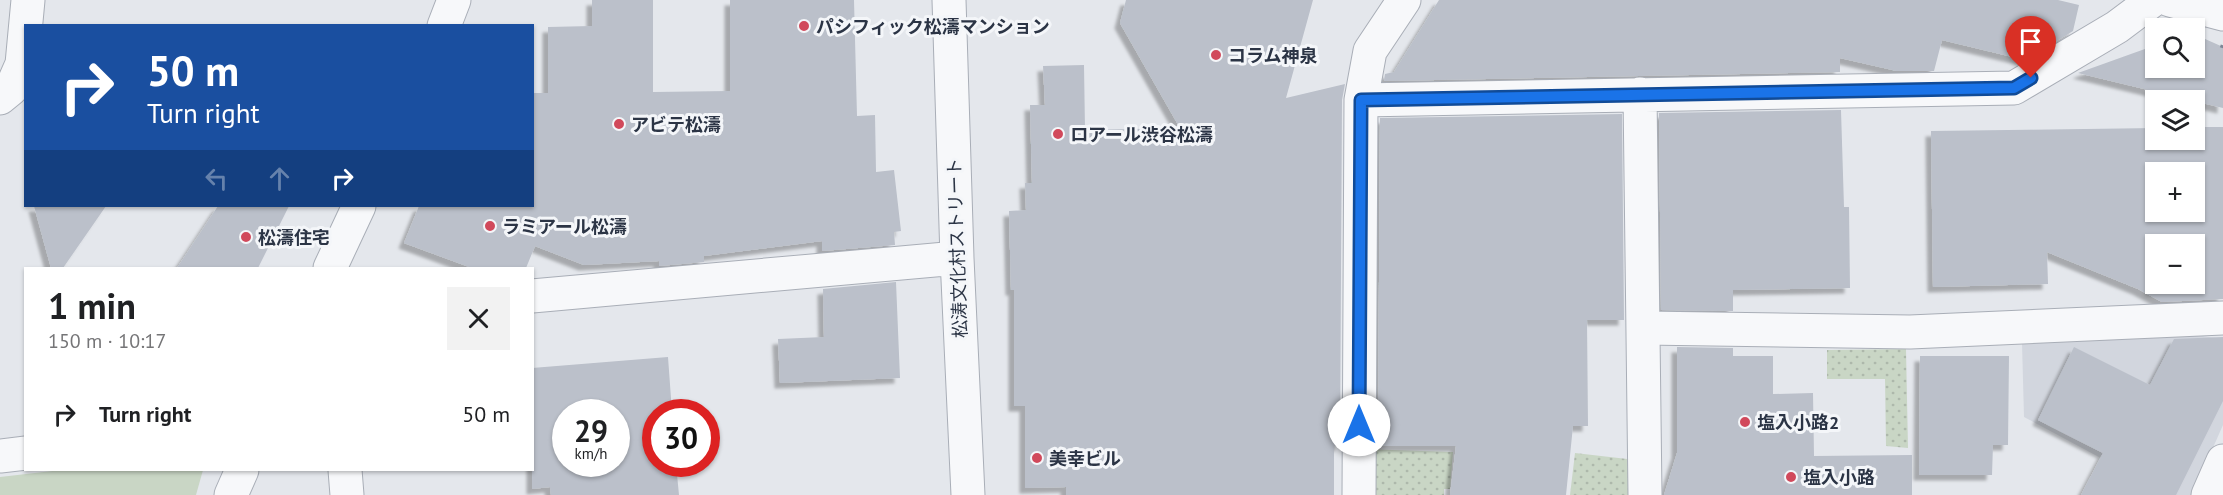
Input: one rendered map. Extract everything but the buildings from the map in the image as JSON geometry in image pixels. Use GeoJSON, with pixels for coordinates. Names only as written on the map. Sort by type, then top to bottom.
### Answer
{"type":"FeatureCollection","features":[{"type":"Feature","properties":{"kind":"street"},"geometry":{"type":"LineString","coordinates":[[26,24],[28,0]]}},
{"type":"Feature","properties":{"kind":"street"},"geometry":{"type":"LineString","coordinates":[[445,24],[454,0]]}},
{"type":"Feature","properties":{"kind":"street","name":"松涛文化村ストリート"},"geometry":{"type":"LineString","coordinates":[[949,0],[957,258],[968,495]]}},
{"type":"Feature","properties":{"kind":"street"},"geometry":{"type":"LineString","coordinates":[[1359,495],[1361,100],[1370,51],[1404,0]]}},
{"type":"Feature","properties":{"kind":"street"},"geometry":{"type":"LineString","coordinates":[[1361,100],[2014,88],[2117,27],[2153,0]]}},
{"type":"Feature","properties":{"kind":"street"},"geometry":{"type":"LineString","coordinates":[[0,98],[12,89],[22,64],[24,43]]}},
{"type":"Feature","properties":{"kind":"street"},"geometry":{"type":"LineString","coordinates":[[1640,94],[1645,495]]}},
{"type":"Feature","properties":{"kind":"street"},"geometry":{"type":"LineString","coordinates":[[330,267],[359,207]]}},
{"type":"Feature","properties":{"kind":"street"},"geometry":{"type":"LineString","coordinates":[[534,296],[957,258]]}},
{"type":"Feature","properties":{"kind":"street"},"geometry":{"type":"LineString","coordinates":[[1644,328],[1910,333],[2223,318]]}},
{"type":"Feature","properties":{"kind":"street"},"geometry":{"type":"LineString","coordinates":[[0,456],[24,453]]}},
{"type":"Feature","properties":{"kind":"street"},"geometry":{"type":"LineString","coordinates":[[231,495],[242,471]]}},
{"type":"Feature","properties":{"kind":"street"},"geometry":{"type":"LineString","coordinates":[[345,471],[347,495]]}},
{"type":"Feature","properties":{"kind":"shaded area"},"geometry":{"type":"Polygon","coordinates":[[[2188,334],[2223,339],[2223,425],[2192,495],[2170,495],[2024,417],[2022,343],[2188,334]]]}},
{"type":"Feature","properties":{"kind":"green space"},"geometry":{"type":"Polygon","coordinates":[[[1906,349],[1908,448],[1886,446],[1885,379],[1827,379],[1827,350],[1906,349]]]}},
{"type":"Feature","properties":{"kind":"green space"},"geometry":{"type":"Polygon","coordinates":[[[1363,449],[1453,452],[1450,489],[1444,489],[1444,495],[1363,495],[1363,449]]]}},
{"type":"Feature","properties":{"kind":"green space"},"geometry":{"type":"Polygon","coordinates":[[[1575,453],[1636,460],[1636,495],[1570,495],[1575,453]]]}},
{"type":"Feature","properties":{"kind":"green space"},"geometry":{"type":"Polygon","coordinates":[[[52,471],[203,471],[196,495],[0,495],[0,477],[52,471]]]}},
{"type":"Feature","properties":{"kind":"place","name":"パシフィック松濤マンション"},"geometry":{"type":"Point","coordinates":[804,26]}},
{"type":"Feature","properties":{"kind":"place","name":"コラム神泉"},"geometry":{"type":"Point","coordinates":[1216,55]}},
{"type":"Feature","properties":{"kind":"place","name":"アビテ松濤"},"geometry":{"type":"Point","coordinates":[619,124]}},
{"type":"Feature","properties":{"kind":"place","name":"ロアール渋谷松濤"},"geometry":{"type":"Point","coordinates":[1058,134]}},
{"type":"Feature","properties":{"kind":"place","name":"ラミアール松濤"},"geometry":{"type":"Point","coordinates":[490,226]}},
{"type":"Feature","properties":{"kind":"place","name":"松濤住宅"},"geometry":{"type":"Point","coordinates":[246,237]}},
{"type":"Feature","properties":{"kind":"place","name":"塩入小路2"},"geometry":{"type":"Point","coordinates":[1745,422]}},
{"type":"Feature","properties":{"kind":"place","name":"美幸ビル"},"geometry":{"type":"Point","coordinates":[1037,458]}},
{"type":"Feature","properties":{"kind":"place","name":"塩入小路"},"geometry":{"type":"Point","coordinates":[1791,477]}},
{"type":"Feature","properties":{"kind":"route"},"geometry":{"type":"LineString","coordinates":[[1359,425],[1361,100],[2014,88],[2031,78]]}}]}
